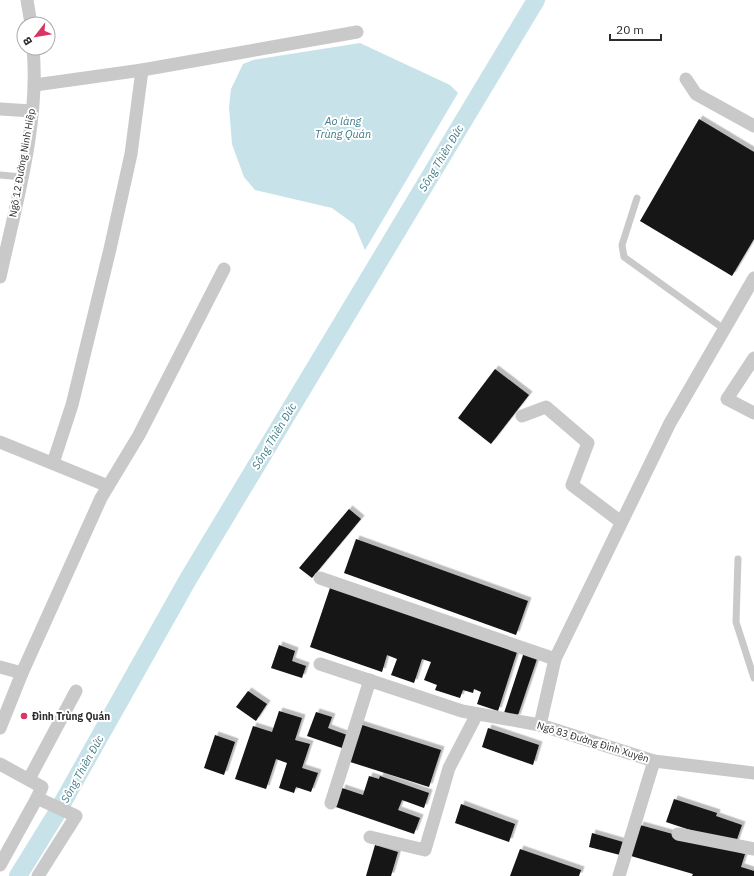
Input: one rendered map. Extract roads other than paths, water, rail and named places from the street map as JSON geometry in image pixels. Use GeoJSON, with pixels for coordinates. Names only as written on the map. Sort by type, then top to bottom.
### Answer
{"type":"FeatureCollection","features":[{"type":"Feature","properties":{"kind":"street"},"geometry":{"type":"LineString","coordinates":[[27,0],[30,16]]}},
{"type":"Feature","properties":{"kind":"street"},"geometry":{"type":"LineString","coordinates":[[35,85],[142,70],[357,32]]}},
{"type":"Feature","properties":{"kind":"street","name":"Ngõ 12 Đường Ninh Hiệp"},"geometry":{"type":"LineString","coordinates":[[0,277],[22,177],[32,111],[35,85],[33,56]]}},
{"type":"Feature","properties":{"kind":"street"},"geometry":{"type":"LineString","coordinates":[[53,463],[72,405],[110,249],[131,154],[142,70]]}},
{"type":"Feature","properties":{"kind":"street"},"geometry":{"type":"LineString","coordinates":[[686,80],[696,94],[754,126]]}},
{"type":"Feature","properties":{"kind":"street"},"geometry":{"type":"LineString","coordinates":[[0,109],[32,111]]}},
{"type":"Feature","properties":{"kind":"street"},"geometry":{"type":"LineString","coordinates":[[0,728],[22,673],[101,498],[139,435],[224,269]]}},
{"type":"Feature","properties":{"kind":"street"},"geometry":{"type":"LineString","coordinates":[[540,725],[554,659],[670,423],[754,278]]}},
{"type":"Feature","properties":{"kind":"street"},"geometry":{"type":"LineString","coordinates":[[754,358],[727,399],[754,413]]}},
{"type":"Feature","properties":{"kind":"street"},"geometry":{"type":"LineString","coordinates":[[522,416],[546,407],[588,444],[572,485],[621,522]]}},
{"type":"Feature","properties":{"kind":"street"},"geometry":{"type":"LineString","coordinates":[[0,442],[108,486]]}},
{"type":"Feature","properties":{"kind":"street"},"geometry":{"type":"LineString","coordinates":[[320,578],[554,659]]}},
{"type":"Feature","properties":{"kind":"street","name":"Ngõ 83 Đường Đình Xuyên"},"geometry":{"type":"LineString","coordinates":[[320,664],[462,711],[540,725],[654,761],[754,773]]}},
{"type":"Feature","properties":{"kind":"street"},"geometry":{"type":"LineString","coordinates":[[0,667],[22,673]]}},
{"type":"Feature","properties":{"kind":"street"},"geometry":{"type":"LineString","coordinates":[[331,803],[370,680]]}},
{"type":"Feature","properties":{"kind":"street"},"geometry":{"type":"LineString","coordinates":[[29,780],[76,691]]}},
{"type":"Feature","properties":{"kind":"street"},"geometry":{"type":"LineString","coordinates":[[370,837],[425,850],[449,768],[477,714]]}},
{"type":"Feature","properties":{"kind":"street"},"geometry":{"type":"LineString","coordinates":[[619,876],[654,761]]}},
{"type":"Feature","properties":{"kind":"street"},"geometry":{"type":"LineString","coordinates":[[0,764],[29,780],[39,795],[76,816],[38,876]]}},
{"type":"Feature","properties":{"kind":"street"},"geometry":{"type":"LineString","coordinates":[[0,865],[39,795]]}},
{"type":"Feature","properties":{"kind":"street"},"geometry":{"type":"LineString","coordinates":[[678,834],[754,850]]}},
{"type":"Feature","properties":{"kind":"lane"},"geometry":{"type":"LineString","coordinates":[[0,175],[22,177]]}},
{"type":"Feature","properties":{"kind":"lane"},"geometry":{"type":"LineString","coordinates":[[637,198],[622,245],[624,257],[724,329]]}},
{"type":"Feature","properties":{"kind":"lane"},"geometry":{"type":"LineString","coordinates":[[738,559],[736,622],[754,678]]}},
{"type":"Feature","properties":{"kind":"water","name":"Ao làng Trùng Quán"},"geometry":{"type":"Polygon","coordinates":[[[360,43],[450,85],[458,93],[365,250],[354,224],[332,208],[255,190],[244,177],[232,144],[229,107],[231,89],[243,64],[253,60],[360,43]]]}},
{"type":"Feature","properties":{"kind":"waterway","name":"Sông Thiên Đức"},"geometry":{"type":"LineString","coordinates":[[18,876],[55,816],[187,581],[536,0]]}},
{"type":"Feature","properties":{"kind":"place","name":"Đình Trùng Quán"},"geometry":{"type":"Point","coordinates":[24,716]}}]}
